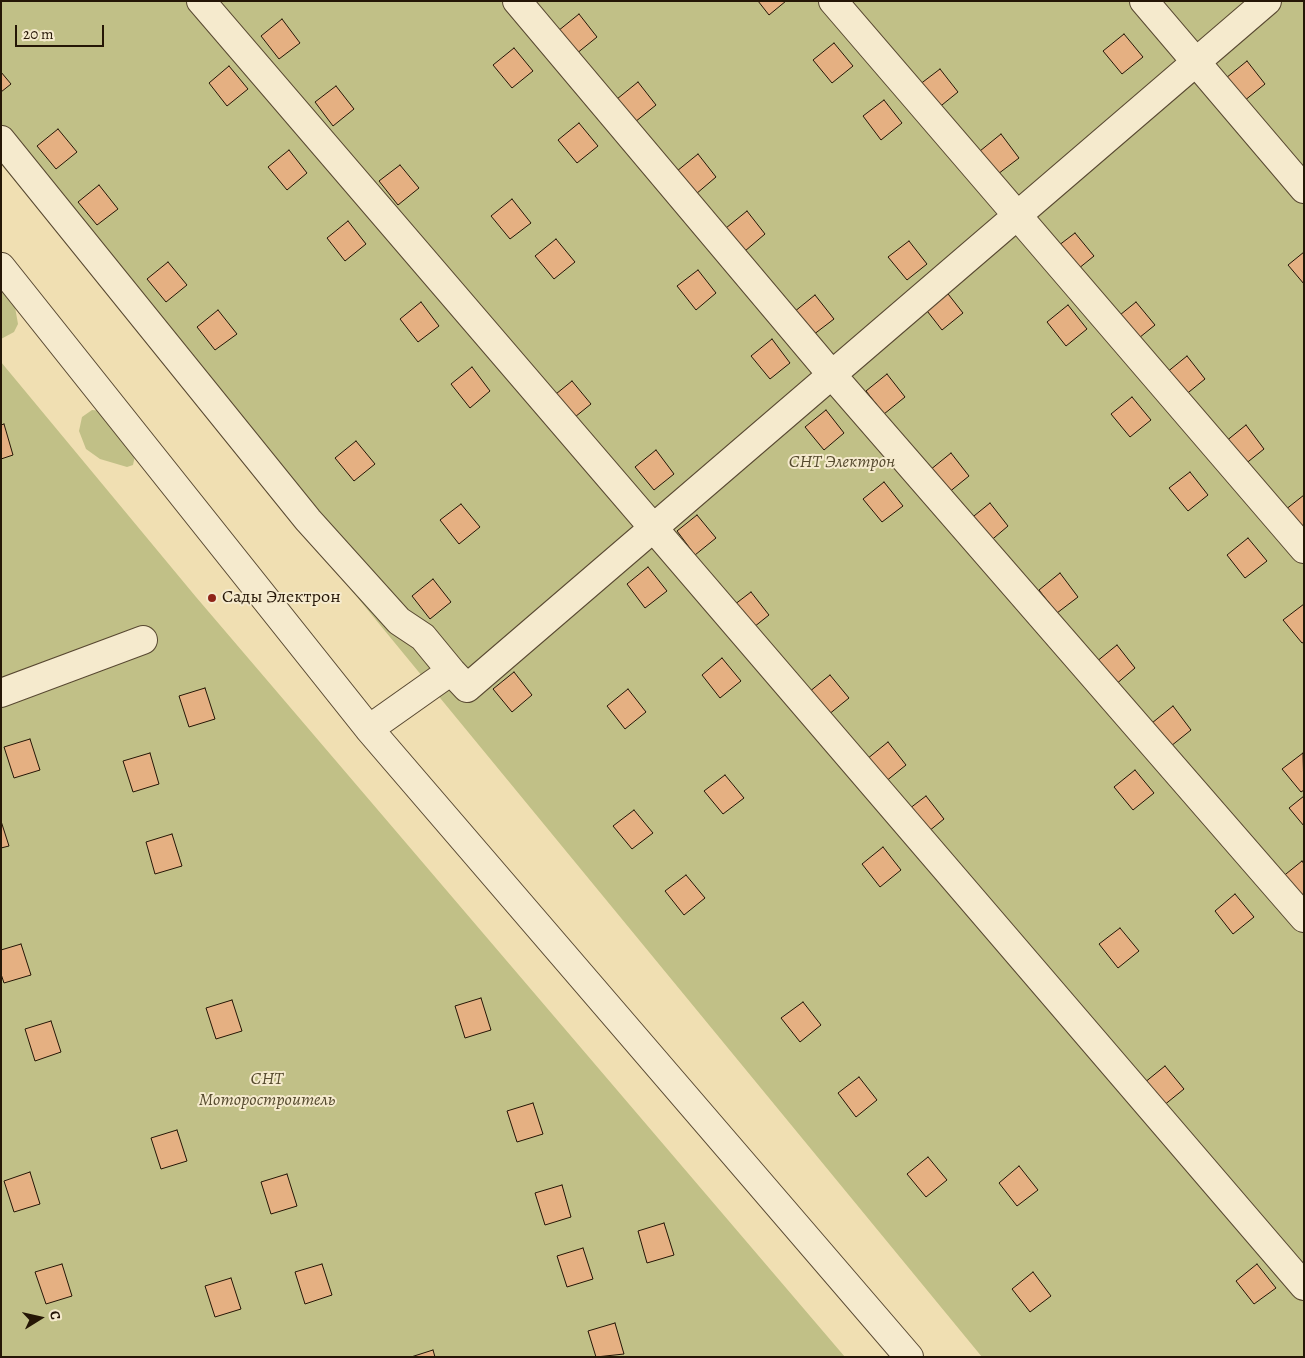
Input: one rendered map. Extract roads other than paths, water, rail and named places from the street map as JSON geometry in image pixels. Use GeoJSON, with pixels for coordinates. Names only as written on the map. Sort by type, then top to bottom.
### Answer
{"type":"FeatureCollection","features":[{"type":"Feature","properties":{"kind":"street"},"geometry":{"type":"LineString","coordinates":[[201,1],[1304,1286]]}},
{"type":"Feature","properties":{"kind":"street"},"geometry":{"type":"LineString","coordinates":[[517,1],[832,375],[1304,918]]}},
{"type":"Feature","properties":{"kind":"street"},"geometry":{"type":"LineString","coordinates":[[833,1],[1304,549]]}},
{"type":"Feature","properties":{"kind":"street"},"geometry":{"type":"LineString","coordinates":[[1144,1],[1304,189]]}},
{"type":"Feature","properties":{"kind":"street"},"geometry":{"type":"LineString","coordinates":[[1,140],[308,520],[399,621],[423,637],[450,671],[467,688],[1267,1]]}},
{"type":"Feature","properties":{"kind":"street"},"geometry":{"type":"LineString","coordinates":[[1,267],[369,729],[909,1357]]}},
{"type":"Feature","properties":{"kind":"street"},"geometry":{"type":"LineString","coordinates":[[1,693],[143,640]]}},
{"type":"Feature","properties":{"kind":"street"},"geometry":{"type":"LineString","coordinates":[[369,729],[450,671]]}},
{"type":"Feature","properties":{"kind":"place","name":"Сады Электрон"},"geometry":{"type":"Point","coordinates":[212,598]}},
{"type":"Feature","properties":{"kind":"park label","name":"СНТ Электрон"},"geometry":{"type":"Point","coordinates":[842,463]}},
{"type":"Feature","properties":{"kind":"park label","name":"СНТ Моторостроитель"},"geometry":{"type":"Point","coordinates":[267,1090]}}]}
